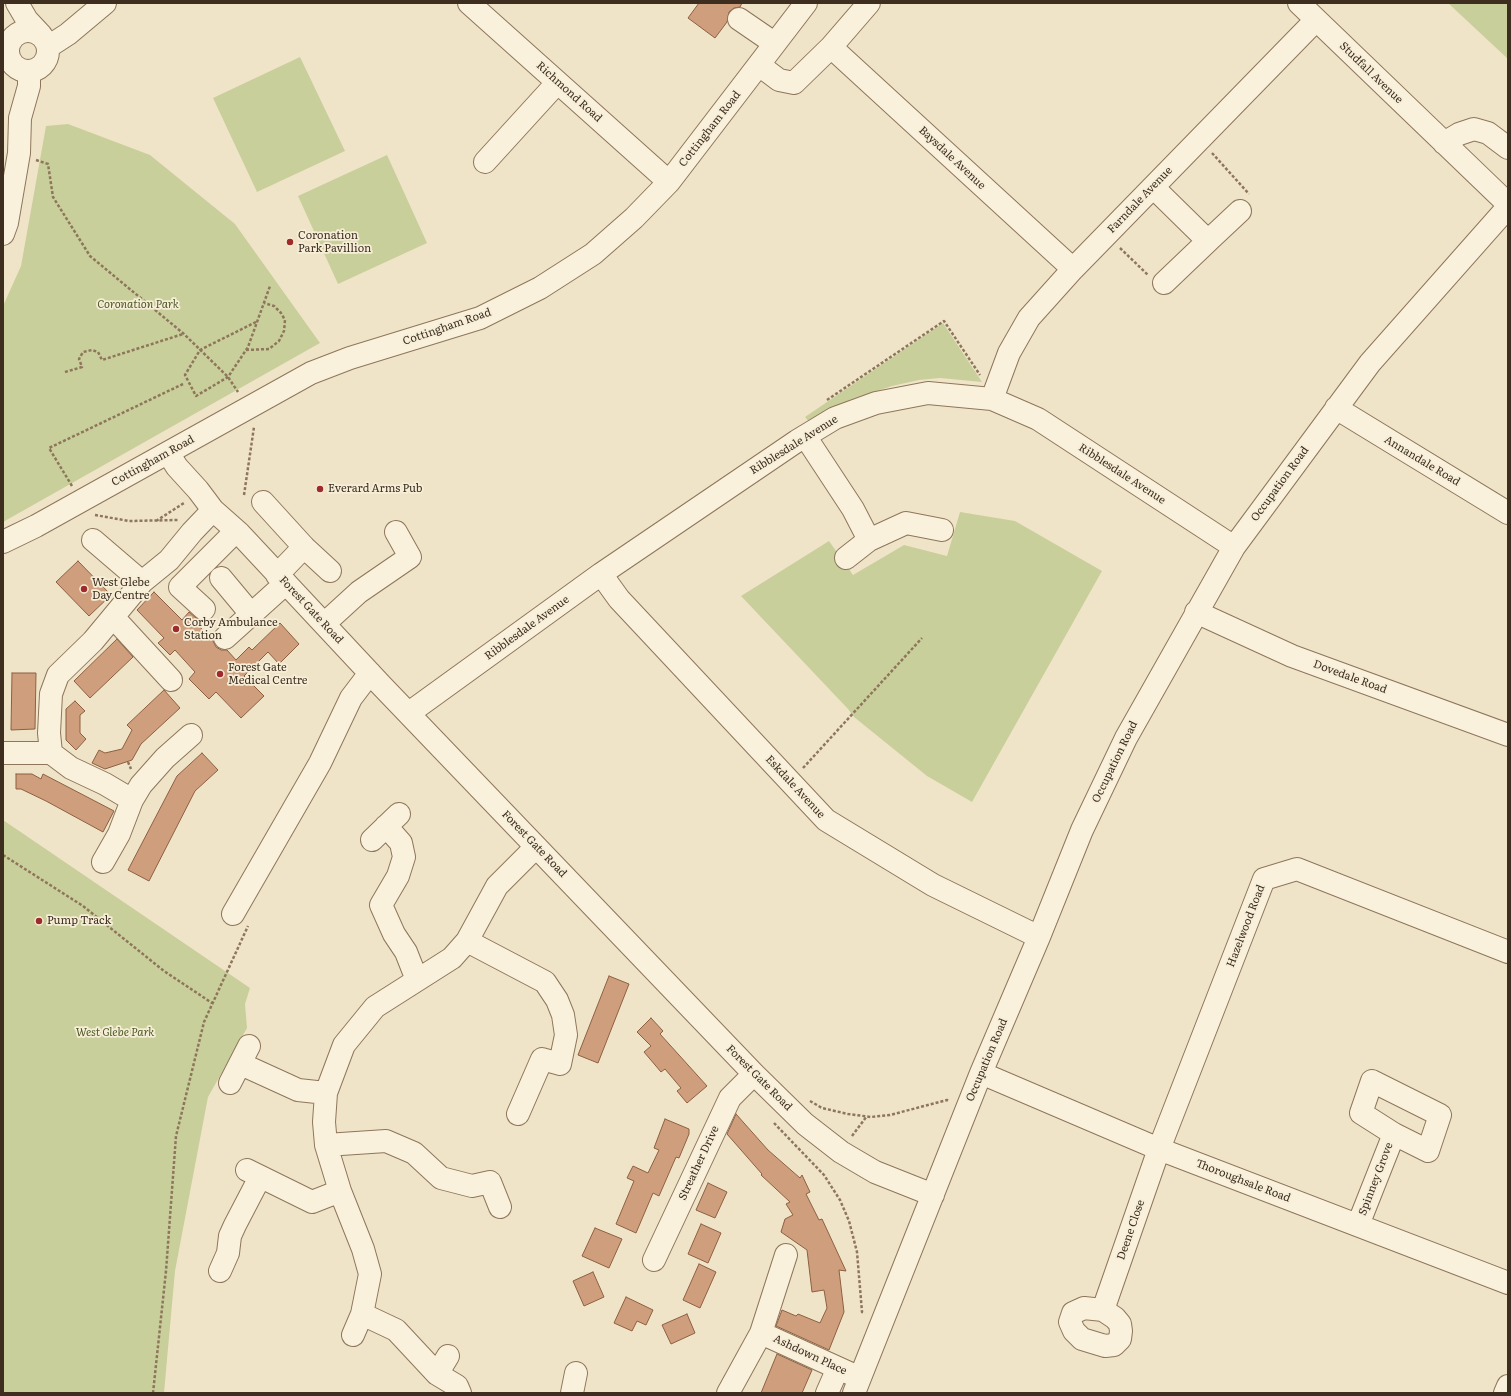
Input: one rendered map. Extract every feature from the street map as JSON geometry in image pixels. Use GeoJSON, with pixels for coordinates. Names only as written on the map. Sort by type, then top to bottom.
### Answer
{"type":"FeatureCollection","features":[{"type":"Feature","properties":{"kind":"street"},"geometry":{"type":"LineString","coordinates":[[17,3],[27,20],[44,41],[49,53],[41,68],[30,72],[22,71],[11,64],[5,43],[9,43],[18,34],[29,31],[44,41],[68,34],[105,3]]}},
{"type":"Feature","properties":{"kind":"street","name":"Richmond Road"},"geometry":{"type":"LineString","coordinates":[[469,3],[669,182]]}},
{"type":"Feature","properties":{"kind":"street","name":"Cottingham Road"},"geometry":{"type":"LineString","coordinates":[[3,542],[36,526],[311,373],[350,358],[480,318],[540,288],[593,254],[634,218],[669,182],[806,3]]}},
{"type":"Feature","properties":{"kind":"street"},"geometry":{"type":"LineString","coordinates":[[759,65],[779,80],[794,83],[831,47],[869,3]]}},
{"type":"Feature","properties":{"kind":"street","name":"Studfall Avenue"},"geometry":{"type":"LineString","coordinates":[[1299,3],[1508,206]]}},
{"type":"Feature","properties":{"kind":"street"},"geometry":{"type":"LineString","coordinates":[[739,19],[774,43]]}},
{"type":"Feature","properties":{"kind":"street","name":"Farndale Avenue"},"geometry":{"type":"LineString","coordinates":[[994,393],[1009,353],[1029,318],[1073,269],[1316,20]]}},
{"type":"Feature","properties":{"kind":"street","name":"Baysdale Avenue"},"geometry":{"type":"LineString","coordinates":[[831,47],[1073,269]]}},
{"type":"Feature","properties":{"kind":"street"},"geometry":{"type":"LineString","coordinates":[[3,234],[7,223],[19,153],[20,118],[29,86],[30,72]]}},
{"type":"Feature","properties":{"kind":"street"},"geometry":{"type":"LineString","coordinates":[[485,162],[557,82]]}},
{"type":"Feature","properties":{"kind":"street"},"geometry":{"type":"LineString","coordinates":[[1444,143],[1459,134],[1474,129],[1488,133],[1508,148]]}},
{"type":"Feature","properties":{"kind":"street"},"geometry":{"type":"LineString","coordinates":[[1154,187],[1208,241]]}},
{"type":"Feature","properties":{"kind":"street"},"geometry":{"type":"LineString","coordinates":[[1164,283],[1245,203]]}},
{"type":"Feature","properties":{"kind":"street","name":"Occupation Road"},"geometry":{"type":"LineString","coordinates":[[856,1385],[981,1073],[1039,937],[1082,830],[1123,745],[1196,612],[1234,547],[1370,363],[1508,206]]}},
{"type":"Feature","properties":{"kind":"street","name":"Ribblesdale Avenue"},"geometry":{"type":"LineString","coordinates":[[409,713],[601,574],[805,436],[840,415],[876,403],[928,393],[994,393],[1234,547]]}},
{"type":"Feature","properties":{"kind":"street","name":"Annandale Road"},"geometry":{"type":"LineString","coordinates":[[1336,408],[1508,513]]}},
{"type":"Feature","properties":{"kind":"street"},"geometry":{"type":"LineString","coordinates":[[805,436],[853,509],[869,540]]}},
{"type":"Feature","properties":{"kind":"street","name":"Forest Gate Road"},"geometry":{"type":"LineString","coordinates":[[168,453],[177,467],[198,490],[213,510],[236,531],[754,1074],[806,1124],[840,1151],[875,1172],[933,1195]]}},
{"type":"Feature","properties":{"kind":"street"},"geometry":{"type":"LineString","coordinates":[[253,500],[330,570]]}},
{"type":"Feature","properties":{"kind":"street"},"geometry":{"type":"LineString","coordinates":[[51,753],[49,733],[51,694],[58,675],[93,641],[142,582],[168,560],[213,510]]}},
{"type":"Feature","properties":{"kind":"street"},"geometry":{"type":"LineString","coordinates":[[846,558],[869,540],[906,523],[942,530]]}},
{"type":"Feature","properties":{"kind":"street"},"geometry":{"type":"LineString","coordinates":[[204,609],[180,587],[236,531]]}},
{"type":"Feature","properties":{"kind":"street"},"geometry":{"type":"LineString","coordinates":[[324,624],[359,592],[410,557],[396,532]]}},
{"type":"Feature","properties":{"kind":"street"},"geometry":{"type":"LineString","coordinates":[[92,540],[142,582]]}},
{"type":"Feature","properties":{"kind":"street"},"geometry":{"type":"LineString","coordinates":[[224,638],[251,614],[281,579],[304,547]]}},
{"type":"Feature","properties":{"kind":"street","name":"Eskdale Avenue"},"geometry":{"type":"LineString","coordinates":[[601,574],[619,598],[826,820],[933,885],[1039,937]]}},
{"type":"Feature","properties":{"kind":"street"},"geometry":{"type":"LineString","coordinates":[[221,578],[251,614]]}},
{"type":"Feature","properties":{"kind":"street","name":"Dovedale Road"},"geometry":{"type":"LineString","coordinates":[[1196,612],[1292,656],[1508,735]]}},
{"type":"Feature","properties":{"kind":"street"},"geometry":{"type":"LineString","coordinates":[[113,617],[171,680]]}},
{"type":"Feature","properties":{"kind":"street"},"geometry":{"type":"LineString","coordinates":[[234,914],[320,763],[351,698],[370,673]]}},
{"type":"Feature","properties":{"kind":"street"},"geometry":{"type":"LineString","coordinates":[[102,862],[119,834],[132,800],[150,773],[191,735]]}},
{"type":"Feature","properties":{"kind":"street"},"geometry":{"type":"LineString","coordinates":[[3,753],[51,753],[71,768],[105,784],[132,800]]}},
{"type":"Feature","properties":{"kind":"street"},"geometry":{"type":"LineString","coordinates":[[386,826],[401,843],[404,857],[398,876],[381,905],[394,934],[406,952],[417,980]]}},
{"type":"Feature","properties":{"kind":"street"},"geometry":{"type":"LineString","coordinates":[[353,1335],[362,1314],[370,1274],[363,1249],[340,1191],[326,1145],[324,1122],[326,1093],[344,1045],[375,1008],[452,958],[467,941],[497,886],[536,846]]}},
{"type":"Feature","properties":{"kind":"street","name":"Hazelwood Road"},"geometry":{"type":"LineString","coordinates":[[1160,1149],[1264,879],[1297,869],[1508,952]]}},
{"type":"Feature","properties":{"kind":"street"},"geometry":{"type":"LineString","coordinates":[[467,941],[545,982],[557,1000],[565,1024],[566,1035],[560,1064],[542,1059],[518,1114]]}},
{"type":"Feature","properties":{"kind":"street"},"geometry":{"type":"LineString","coordinates":[[230,1083],[245,1055],[298,1090],[326,1093]]}},
{"type":"Feature","properties":{"kind":"street","name":"Thoroughsale Road"},"geometry":{"type":"LineString","coordinates":[[981,1073],[1160,1149],[1508,1283]]}},
{"type":"Feature","properties":{"kind":"street","name":"Streather Drive"},"geometry":{"type":"LineString","coordinates":[[654,1260],[730,1098],[754,1074]]}},
{"type":"Feature","properties":{"kind":"street","name":"Spinney Grove"},"geometry":{"type":"LineString","coordinates":[[1358,1225],[1394,1134]]}},
{"type":"Feature","properties":{"kind":"street"},"geometry":{"type":"LineString","coordinates":[[326,1145],[386,1141],[414,1152],[441,1178],[472,1186],[490,1182],[500,1207]]}},
{"type":"Feature","properties":{"kind":"street","name":"Deene Close"},"geometry":{"type":"LineString","coordinates":[[1103,1310],[1160,1149]]}},
{"type":"Feature","properties":{"kind":"street"},"geometry":{"type":"LineString","coordinates":[[220,1271],[228,1253],[230,1236],[246,1203],[254,1173],[312,1202],[340,1191]]}},
{"type":"Feature","properties":{"kind":"street","name":"Ashdown Place"},"geometry":{"type":"LineString","coordinates":[[728,1393],[761,1333],[786,1255]]}},
{"type":"Feature","properties":{"kind":"street"},"geometry":{"type":"LineString","coordinates":[[362,1314],[396,1330],[442,1365],[458,1389]]}},
{"type":"Feature","properties":{"kind":"street","name":"Ashdown Place"},"geometry":{"type":"LineString","coordinates":[[761,1333],[838,1368],[856,1385]]}},
{"type":"Feature","properties":{"kind":"street"},"geometry":{"type":"LineString","coordinates":[[827,1393],[838,1368]]}},
{"type":"Feature","properties":{"kind":"street"},"geometry":{"type":"LineString","coordinates":[[1505,1393],[1508,1386]]}},
{"type":"Feature","properties":{"kind":"path"},"geometry":{"type":"LineString","coordinates":[[1200,139],[1245,203]]}},
{"type":"Feature","properties":{"kind":"path"},"geometry":{"type":"LineString","coordinates":[[19,153],[48,164],[53,197],[90,256],[184,334],[228,377],[249,407],[254,423],[253,500]]}},
{"type":"Feature","properties":{"kind":"path"},"geometry":{"type":"LineString","coordinates":[[1106,235],[1148,275],[1164,283]]}},
{"type":"Feature","properties":{"kind":"path"},"geometry":{"type":"LineString","coordinates":[[256,322],[200,350],[185,374],[196,396],[228,377],[246,350],[270,286]]}},
{"type":"Feature","properties":{"kind":"path"},"geometry":{"type":"LineString","coordinates":[[246,350],[269,348],[279,340],[284,331],[285,320],[280,313],[274,306],[264,303]]}},
{"type":"Feature","properties":{"kind":"path"},"geometry":{"type":"LineString","coordinates":[[823,402],[944,320],[982,378],[994,393]]}},
{"type":"Feature","properties":{"kind":"path"},"geometry":{"type":"LineString","coordinates":[[65,372],[82,367],[79,359],[83,352],[92,350],[98,352],[102,360],[184,334]]}},
{"type":"Feature","properties":{"kind":"path"},"geometry":{"type":"LineString","coordinates":[[791,782],[922,638]]}},
{"type":"Feature","properties":{"kind":"path"},"geometry":{"type":"LineString","coordinates":[[3,855],[83,906],[164,971],[212,1004]]}},
{"type":"Feature","properties":{"kind":"path"},"geometry":{"type":"LineString","coordinates":[[153,1393],[166,1271],[176,1136],[204,1022],[233,957]]}},
{"type":"Feature","properties":{"kind":"path"},"geometry":{"type":"LineString","coordinates":[[807,1099],[822,1108],[848,1114],[867,1116],[890,1115],[947,1100],[966,1110]]}},
{"type":"Feature","properties":{"kind":"path"},"geometry":{"type":"LineString","coordinates":[[840,1151],[862,1125],[867,1116]]}},
{"type":"Feature","properties":{"kind":"path"},"geometry":{"type":"LineString","coordinates":[[770,1118],[824,1175],[840,1200],[849,1220],[858,1252],[862,1312],[882,1322]]}},
{"type":"Feature","properties":{"kind":"green space"},"geometry":{"type":"Polygon","coordinates":[[[1448,3],[1508,3],[1508,59],[1448,3]]]}},
{"type":"Feature","properties":{"kind":"green space"},"geometry":{"type":"Polygon","coordinates":[[[300,57],[345,151],[257,192],[213,98],[300,57]]]}},
{"type":"Feature","properties":{"kind":"green space","name":"Coronation Park"},"geometry":{"type":"Polygon","coordinates":[[[68,124],[150,155],[235,224],[320,343],[3,522],[3,306],[21,266],[46,126],[68,124]]]}},
{"type":"Feature","properties":{"kind":"green space"},"geometry":{"type":"Polygon","coordinates":[[[387,155],[427,243],[338,284],[298,196],[387,155]]]}},
{"type":"Feature","properties":{"kind":"green space"},"geometry":{"type":"Polygon","coordinates":[[[943,323],[982,382],[940,378],[919,380],[892,386],[855,398],[837,406],[810,423],[805,417],[943,323]]]}},
{"type":"Feature","properties":{"kind":"green space"},"geometry":{"type":"Polygon","coordinates":[[[960,512],[1015,521],[1102,571],[972,802],[927,776],[854,717],[741,596],[829,541],[853,575],[904,545],[947,556],[960,512]]]}},
{"type":"Feature","properties":{"kind":"green space","name":"West Glebe Park"},"geometry":{"type":"Polygon","coordinates":[[[3,820],[250,988],[245,1004],[247,1028],[208,1097],[175,1271],[164,1393],[3,1393],[3,820]]]}},
{"type":"Feature","properties":{"kind":"building"},"geometry":{"type":"Polygon","coordinates":[[[699,3],[742,3],[740,7],[734,8],[729,12],[727,22],[715,38],[688,18],[699,3]]]}},
{"type":"Feature","properties":{"kind":"building","name":"West Glebe Day Centre"},"geometry":{"type":"Polygon","coordinates":[[[78,561],[111,595],[89,616],[56,582],[78,561]]]}},
{"type":"Feature","properties":{"kind":"building"},"geometry":{"type":"Polygon","coordinates":[[[154,592],[182,620],[189,612],[196,618],[204,621],[199,626],[213,641],[216,647],[221,650],[227,650],[236,660],[249,647],[252,650],[280,623],[299,644],[279,664],[268,652],[244,676],[264,696],[241,718],[216,692],[209,699],[189,679],[195,672],[175,650],[170,655],[158,643],[164,638],[137,610],[154,592]]]}},
{"type":"Feature","properties":{"kind":"building"},"geometry":{"type":"Polygon","coordinates":[[[117,639],[133,657],[90,698],[74,681],[117,639]]]}},
{"type":"Feature","properties":{"kind":"building"},"geometry":{"type":"Polygon","coordinates":[[[12,673],[36,673],[35,729],[11,730],[12,673]]]}},
{"type":"Feature","properties":{"kind":"building"},"geometry":{"type":"Polygon","coordinates":[[[164,690],[180,708],[141,744],[132,760],[105,769],[92,763],[99,750],[105,753],[122,749],[132,730],[127,725],[164,690]]]}},
{"type":"Feature","properties":{"kind":"building"},"geometry":{"type":"Polygon","coordinates":[[[75,701],[85,711],[80,715],[80,733],[86,739],[76,750],[66,740],[66,709],[75,701]]]}},
{"type":"Feature","properties":{"kind":"building"},"geometry":{"type":"Polygon","coordinates":[[[202,753],[218,770],[195,791],[149,881],[128,870],[177,776],[202,753]]]}},
{"type":"Feature","properties":{"kind":"building"},"geometry":{"type":"Polygon","coordinates":[[[16,774],[32,774],[41,779],[43,774],[114,811],[103,832],[46,801],[21,789],[16,789],[16,774]]]}},
{"type":"Feature","properties":{"kind":"building"},"geometry":{"type":"Polygon","coordinates":[[[609,976],[629,984],[598,1063],[578,1055],[609,976]]]}},
{"type":"Feature","properties":{"kind":"building"},"geometry":{"type":"Polygon","coordinates":[[[651,1018],[663,1031],[660,1034],[707,1086],[687,1103],[677,1091],[681,1088],[665,1069],[661,1072],[644,1052],[651,1046],[637,1032],[651,1018]]]}},
{"type":"Feature","properties":{"kind":"building"},"geometry":{"type":"Polygon","coordinates":[[[736,1114],[768,1150],[800,1178],[802,1175],[810,1192],[806,1194],[819,1220],[822,1219],[846,1271],[839,1270],[844,1312],[829,1350],[776,1326],[782,1310],[796,1316],[798,1314],[820,1323],[827,1308],[824,1290],[812,1292],[807,1250],[781,1232],[785,1219],[793,1215],[786,1204],[790,1202],[761,1175],[762,1174],[727,1134],[736,1114]]]}},
{"type":"Feature","properties":{"kind":"building"},"geometry":{"type":"Polygon","coordinates":[[[665,1119],[689,1129],[689,1134],[679,1158],[676,1157],[659,1196],[653,1193],[636,1233],[616,1224],[634,1181],[627,1178],[633,1166],[648,1173],[659,1150],[654,1148],[665,1119]]]}},
{"type":"Feature","properties":{"kind":"building"},"geometry":{"type":"Polygon","coordinates":[[[708,1183],[727,1192],[715,1218],[696,1210],[708,1183]]]}},
{"type":"Feature","properties":{"kind":"building"},"geometry":{"type":"Polygon","coordinates":[[[701,1224],[721,1233],[708,1263],[688,1254],[701,1224]]]}},
{"type":"Feature","properties":{"kind":"building"},"geometry":{"type":"Polygon","coordinates":[[[595,1228],[622,1239],[609,1268],[582,1256],[595,1228]]]}},
{"type":"Feature","properties":{"kind":"building"},"geometry":{"type":"Polygon","coordinates":[[[699,1264],[716,1272],[700,1308],[683,1300],[699,1264]]]}},
{"type":"Feature","properties":{"kind":"building"},"geometry":{"type":"Polygon","coordinates":[[[593,1272],[604,1297],[584,1306],[573,1281],[593,1272]]]}},
{"type":"Feature","properties":{"kind":"building"},"geometry":{"type":"Polygon","coordinates":[[[626,1297],[653,1310],[646,1325],[637,1321],[632,1331],[614,1323],[626,1297]]]}},
{"type":"Feature","properties":{"kind":"building"},"geometry":{"type":"Polygon","coordinates":[[[687,1314],[695,1333],[671,1344],[662,1325],[687,1314]]]}},
{"type":"Feature","properties":{"kind":"building"},"geometry":{"type":"Polygon","coordinates":[[[777,1354],[812,1370],[802,1393],[761,1393],[777,1354]]]}},
{"type":"Feature","properties":{"kind":"place","name":"Coronation Park Pavillion"},"geometry":{"type":"Point","coordinates":[290,242]}},
{"type":"Feature","properties":{"kind":"place","name":"Everard Arms Pub"},"geometry":{"type":"Point","coordinates":[320,489]}},
{"type":"Feature","properties":{"kind":"place","name":"West Glebe Day Centre"},"geometry":{"type":"Point","coordinates":[84,589]}},
{"type":"Feature","properties":{"kind":"place","name":"Corby Ambulance Station"},"geometry":{"type":"Point","coordinates":[176,629]}},
{"type":"Feature","properties":{"kind":"place","name":"Forest Gate Medical Centre"},"geometry":{"type":"Point","coordinates":[220,674]}},
{"type":"Feature","properties":{"kind":"place","name":"Pump Track"},"geometry":{"type":"Point","coordinates":[39,921]}}]}
